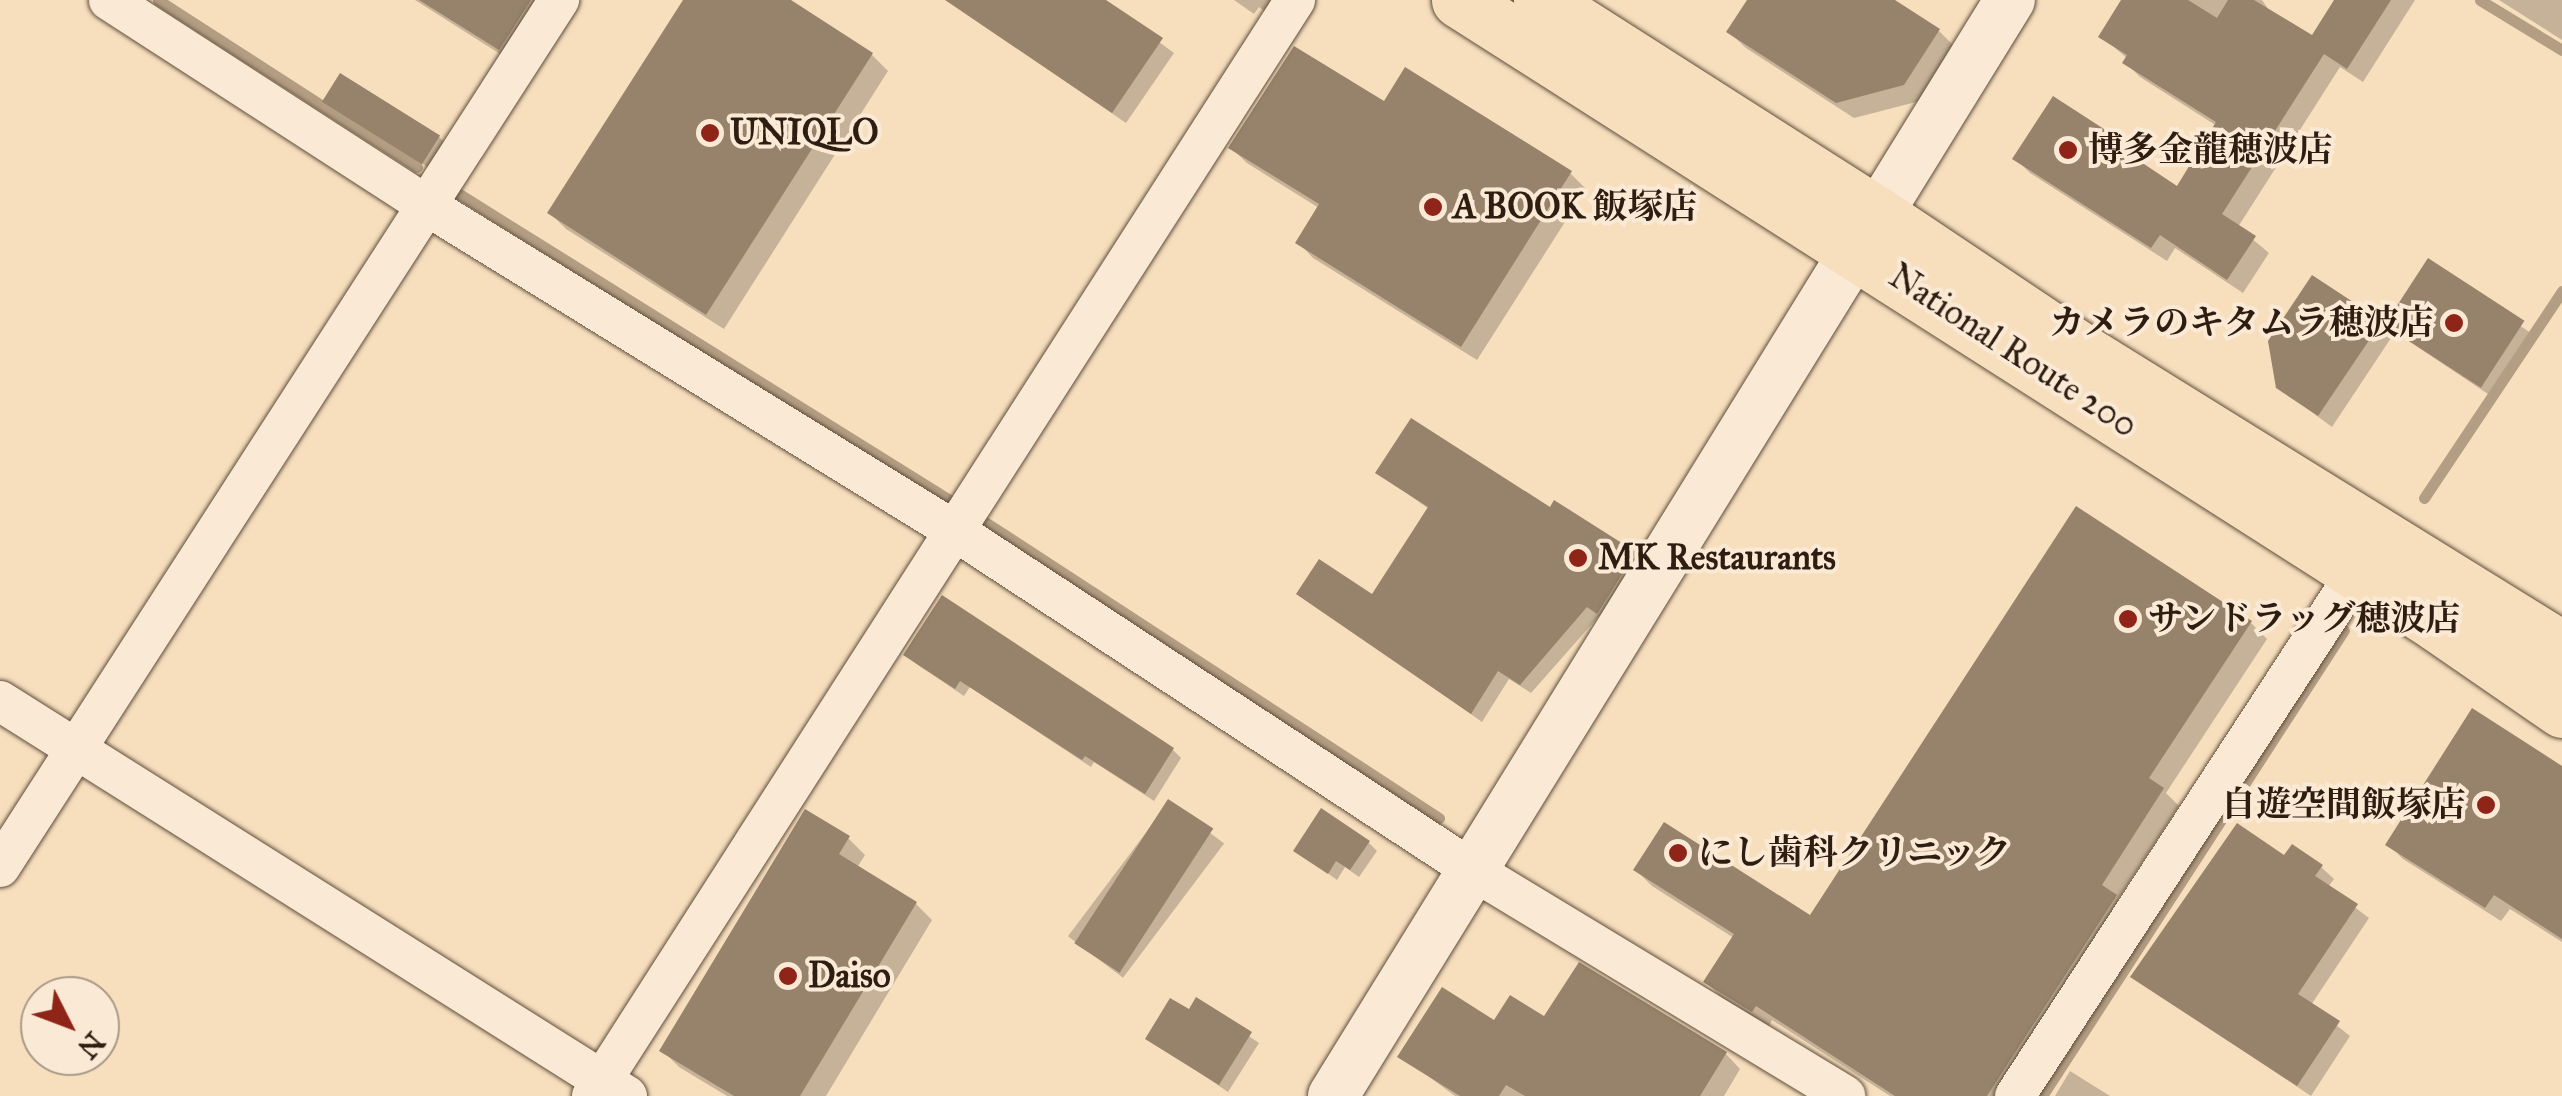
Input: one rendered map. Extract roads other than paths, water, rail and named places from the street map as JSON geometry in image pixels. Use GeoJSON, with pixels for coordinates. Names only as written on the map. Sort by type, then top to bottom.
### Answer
{"type":"FeatureCollection","features":[{"type":"Feature","properties":{"kind":"highway","name":"National Route 200"},"geometry":{"type":"LineString","coordinates":[[1459,0],[2094,359],[2562,649]]}},
{"type":"Feature","properties":{"kind":"highway","name":"National Route 200"},"geometry":{"type":"LineString","coordinates":[[1541,0],[1866,232],[2562,710]]}},
{"type":"Feature","properties":{"kind":"street"},"geometry":{"type":"LineString","coordinates":[[109,0],[429,207],[955,531],[1474,871],[1845,1096]]}},
{"type":"Feature","properties":{"kind":"street"},"geometry":{"type":"LineString","coordinates":[[0,867],[559,0]]}},
{"type":"Feature","properties":{"kind":"street"},"geometry":{"type":"LineString","coordinates":[[0,701],[607,1091],[955,531],[1295,0]]}},
{"type":"Feature","properties":{"kind":"street"},"geometry":{"type":"LineString","coordinates":[[1333,1096],[2010,0]]}},
{"type":"Feature","properties":{"kind":"street"},"geometry":{"type":"LineString","coordinates":[[2015,1096],[2357,572]]}},
{"type":"Feature","properties":{"kind":"waterway"},"geometry":{"type":"LineString","coordinates":[[158,0],[417,167]]}},
{"type":"Feature","properties":{"kind":"waterway"},"geometry":{"type":"LineString","coordinates":[[2480,0],[2562,50]]}},
{"type":"Feature","properties":{"kind":"waterway"},"geometry":{"type":"LineString","coordinates":[[456,192],[951,501]]}},
{"type":"Feature","properties":{"kind":"waterway"},"geometry":{"type":"LineString","coordinates":[[2424,498],[2562,291]]}},
{"type":"Feature","properties":{"kind":"waterway"},"geometry":{"type":"LineString","coordinates":[[985,522],[1439,818]]}},
{"type":"Feature","properties":{"kind":"waterway"},"geometry":{"type":"LineString","coordinates":[[2042,1096],[2344,630]]}},
{"type":"Feature","properties":{"kind":"place","name":"UNIQLO"},"geometry":{"type":"Point","coordinates":[710,133]}},
{"type":"Feature","properties":{"kind":"place","name":"博多金龍穂波店"},"geometry":{"type":"Point","coordinates":[2068,150]}},
{"type":"Feature","properties":{"kind":"place","name":"A BOOK 飯塚店"},"geometry":{"type":"Point","coordinates":[1433,207]}},
{"type":"Feature","properties":{"kind":"place","name":"カメラのキタムラ穂波店"},"geometry":{"type":"Point","coordinates":[2454,323]}},
{"type":"Feature","properties":{"kind":"place","name":"MK Restaurants"},"geometry":{"type":"Point","coordinates":[1578,558]}},
{"type":"Feature","properties":{"kind":"place","name":"サンドラッグ穂波店"},"geometry":{"type":"Point","coordinates":[2128,619]}},
{"type":"Feature","properties":{"kind":"place","name":"自遊空間飯塚店"},"geometry":{"type":"Point","coordinates":[2486,805]}},
{"type":"Feature","properties":{"kind":"place","name":"にし歯科クリニック"},"geometry":{"type":"Point","coordinates":[1678,853]}},
{"type":"Feature","properties":{"kind":"place","name":"Daiso"},"geometry":{"type":"Point","coordinates":[788,976]}}]}
